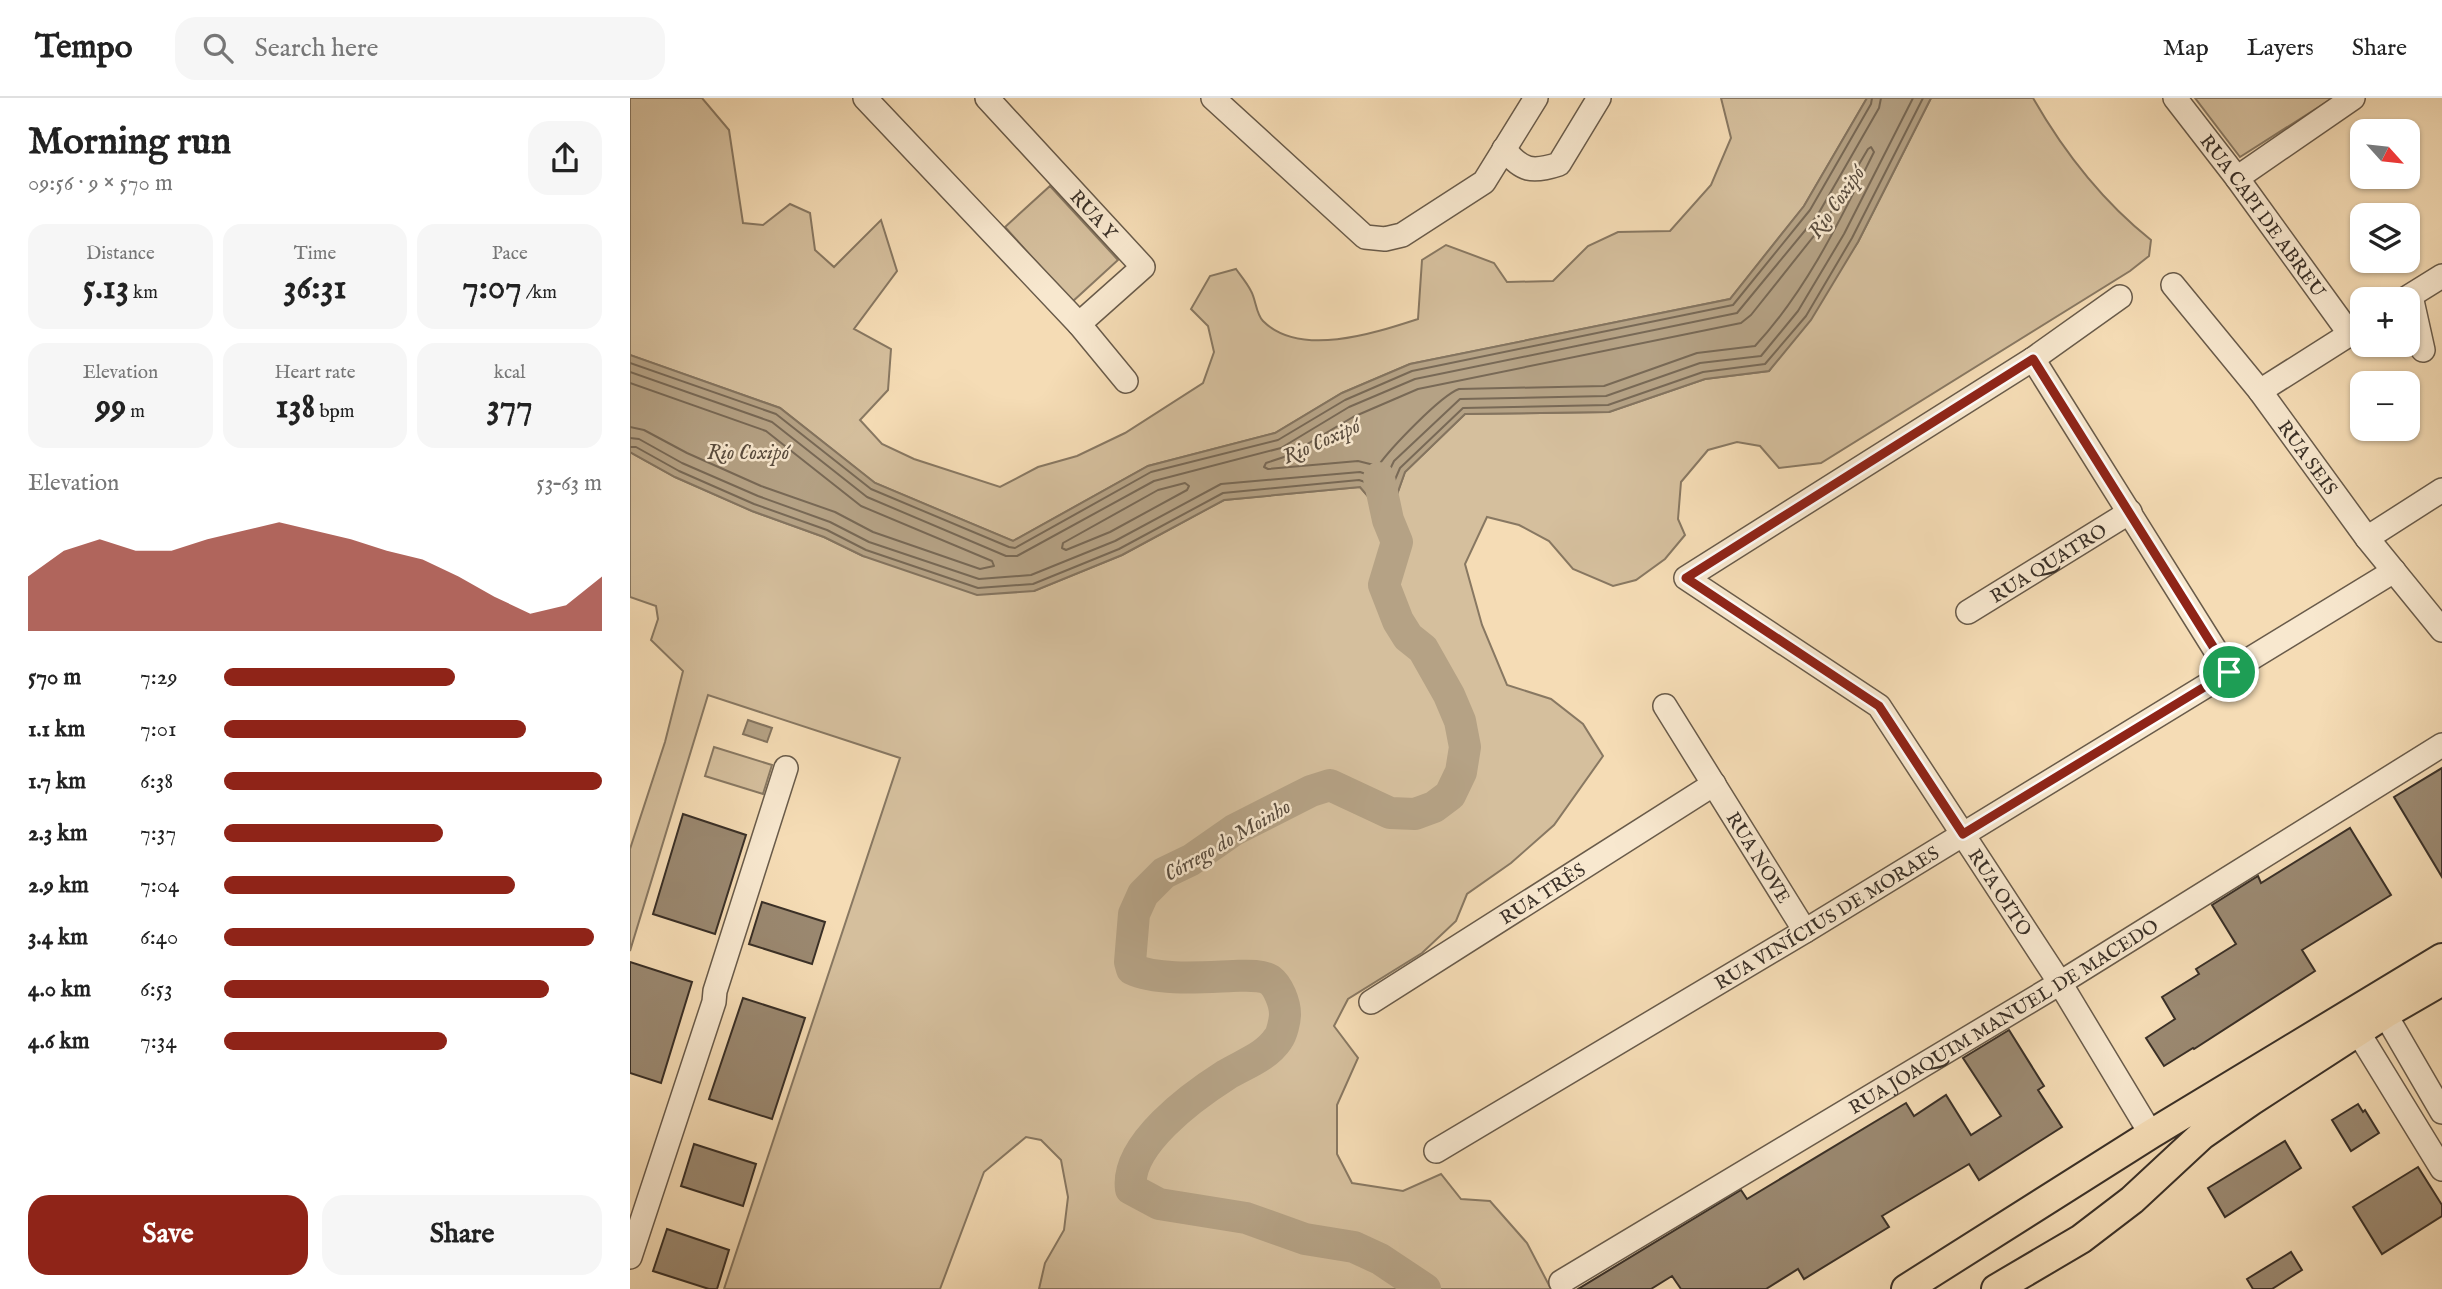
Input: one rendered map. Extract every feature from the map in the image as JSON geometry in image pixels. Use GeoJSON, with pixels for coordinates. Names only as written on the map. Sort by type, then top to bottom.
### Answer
{"type":"FeatureCollection","features":[{"type":"Feature","properties":{"kind":"main road"},"geometry":{"type":"LineString","coordinates":[[1906,1289],[2151,1134],[2442,958]]}},
{"type":"Feature","properties":{"kind":"main road"},"geometry":{"type":"LineString","coordinates":[[1996,1289],[2081,1239],[2132,1200],[2202,1135],[2385,1014],[2442,981]]}},
{"type":"Feature","properties":{"kind":"street"},"geometry":{"type":"LineString","coordinates":[[865,98],[1079,324],[1126,381]]}},
{"type":"Feature","properties":{"kind":"street","name":"RUA Y"},"geometry":{"type":"LineString","coordinates":[[988,98],[1143,267],[1079,324]]}},
{"type":"Feature","properties":{"kind":"street"},"geometry":{"type":"LineString","coordinates":[[1213,98],[1365,237],[1385,239],[1402,235],[1484,182],[1536,98]]}},
{"type":"Feature","properties":{"kind":"street"},"geometry":{"type":"LineString","coordinates":[[1504,149],[1517,165],[1544,169],[1559,164],[1599,98]]}},
{"type":"Feature","properties":{"kind":"street","name":"RUA CAPI DE ABREU"},"geometry":{"type":"LineString","coordinates":[[2175,98],[2350,322]]}},
{"type":"Feature","properties":{"kind":"street"},"geometry":{"type":"LineString","coordinates":[[2237,178],[2353,98]]}},
{"type":"Feature","properties":{"kind":"street"},"geometry":{"type":"LineString","coordinates":[[2420,290],[2442,276]]}},
{"type":"Feature","properties":{"kind":"street","name":"RUA SEIS"},"geometry":{"type":"LineString","coordinates":[[2173,285],[2260,391],[2367,538],[2442,630]]}},
{"type":"Feature","properties":{"kind":"street"},"geometry":{"type":"LineString","coordinates":[[2120,297],[2033,359],[2229,672]]}},
{"type":"Feature","properties":{"kind":"street"},"geometry":{"type":"LineString","coordinates":[[2260,391],[2350,334]]}},
{"type":"Feature","properties":{"kind":"street"},"geometry":{"type":"LineString","coordinates":[[2420,337],[2424,350]]}},
{"type":"Feature","properties":{"kind":"street","name":"RUA OITO"},"geometry":{"type":"LineString","coordinates":[[2033,359],[1686,578],[1879,706],[2060,983],[2151,1134]]}},
{"type":"Feature","properties":{"kind":"street"},"geometry":{"type":"LineString","coordinates":[[2367,538],[2442,490]]}},
{"type":"Feature","properties":{"kind":"street","name":"RUA QUATRO"},"geometry":{"type":"LineString","coordinates":[[1968,612],[2130,512]]}},
{"type":"Feature","properties":{"kind":"street","name":"RUA VINÍCIUS DE MORAES"},"geometry":{"type":"LineString","coordinates":[[1436,1151],[1805,931],[2394,571]]}},
{"type":"Feature","properties":{"kind":"street","name":"RUA NOVE"},"geometry":{"type":"LineString","coordinates":[[1665,706],[1805,931]]}},
{"type":"Feature","properties":{"kind":"street","name":"RUA JOAQUIM MANUEL DE MACEDO"},"geometry":{"type":"LineString","coordinates":[[1561,1282],[2060,983],[2442,745]]}},
{"type":"Feature","properties":{"kind":"street"},"geometry":{"type":"LineString","coordinates":[[630,1257],[714,1002],[715,991],[786,768]]}},
{"type":"Feature","properties":{"kind":"street","name":"RUA TRÊS"},"geometry":{"type":"LineString","coordinates":[[1371,1002],[1714,784]]}},
{"type":"Feature","properties":{"kind":"street"},"geometry":{"type":"LineString","coordinates":[[2385,1014],[2442,1112]]}},
{"type":"Feature","properties":{"kind":"street"},"geometry":{"type":"LineString","coordinates":[[2358,1032],[2442,1169]]}},
{"type":"Feature","properties":{"kind":"shaded area"},"geometry":{"type":"Polygon","coordinates":[[[630,98],[702,98],[729,130],[743,223],[763,225],[790,204],[810,213],[815,250],[834,267],[881,220],[897,271],[854,329],[891,349],[888,390],[860,420],[882,444],[914,459],[1000,487],[1038,467],[1077,456],[1125,433],[1203,383],[1214,352],[1208,326],[1191,309],[1210,276],[1236,269],[1251,291],[1263,321],[1279,332],[1297,338],[1317,340],[1360,336],[1418,319],[1422,260],[1446,245],[1494,263],[1507,282],[1553,281],[1588,246],[1618,232],[1670,231],[1711,185],[1731,138],[1721,98],[1867,98],[1804,206],[1730,299],[1410,364],[1342,393],[1275,433],[1148,466],[1013,541],[875,483],[780,408],[630,355],[630,98]]]}},
{"type":"Feature","properties":{"kind":"shaded area"},"geometry":{"type":"Polygon","coordinates":[[[1931,98],[2033,98],[2085,175],[2116,209],[2151,240],[2149,256],[2130,271],[1821,463],[1779,468],[1760,446],[1737,442],[1708,450],[1681,482],[1678,519],[1685,535],[1665,559],[1636,580],[1613,586],[1573,569],[1549,541],[1519,525],[1487,517],[1465,564],[1482,625],[1507,685],[1551,699],[1583,724],[1603,756],[1554,825],[1511,863],[1467,894],[1456,921],[1422,953],[1348,999],[1334,1026],[1358,1058],[1337,1105],[1337,1154],[1352,1183],[1403,1191],[1441,1174],[1461,1199],[1490,1201],[1527,1243],[1551,1289],[1039,1289],[1045,1263],[1064,1230],[1068,1197],[1061,1160],[1041,1140],[1026,1137],[984,1172],[940,1289],[724,1289],[900,758],[708,695],[630,951],[630,849],[665,742],[683,671],[651,640],[658,619],[656,606],[630,597],[630,452],[675,477],[752,511],[824,537],[863,556],[1034,591],[1122,555],[1224,500],[1360,487],[1388,519],[1405,472],[1465,414],[1609,412],[1705,379],[1769,371],[1858,242],[1931,98]]]}},
{"type":"Feature","properties":{"kind":"shaded area"},"geometry":{"type":"Polygon","coordinates":[[[2195,98],[2333,98],[2240,157],[2195,98]]]}},
{"type":"Feature","properties":{"kind":"shaded area"},"geometry":{"type":"Polygon","coordinates":[[[1050,186],[1118,260],[1072,302],[1005,227],[1050,186]]]}},
{"type":"Feature","properties":{"kind":"shaded area"},"geometry":{"type":"Polygon","coordinates":[[[714,747],[772,765],[763,794],[705,776],[714,747]]]}},
{"type":"Feature","properties":{"kind":"water","name":"Rio Coxipó"},"geometry":{"type":"Polygon","coordinates":[[[1867,98],[1931,98],[1858,242],[1811,320],[1769,371],[1705,379],[1609,412],[1465,414],[1405,472],[1388,520],[1360,487],[1224,500],[1122,555],[1034,591],[977,595],[863,556],[824,537],[752,511],[675,477],[630,452],[630,355],[780,408],[875,483],[1013,541],[1148,466],[1275,433],[1342,393],[1410,364],[1730,299],[1804,206],[1867,98]]]}},
{"type":"Feature","properties":{"kind":"water"},"geometry":{"type":"Polygon","coordinates":[[[748,720],[772,728],[767,742],[743,734],[748,720]]]}},
{"type":"Feature","properties":{"kind":"building"},"geometry":{"type":"Polygon","coordinates":[[[2442,768],[2442,877],[2394,797],[2442,768]]]}},
{"type":"Feature","properties":{"kind":"building"},"geometry":{"type":"Polygon","coordinates":[[[683,814],[746,835],[715,934],[653,914],[683,814]]]}},
{"type":"Feature","properties":{"kind":"building"},"geometry":{"type":"Polygon","coordinates":[[[2350,828],[2391,895],[2302,950],[2315,971],[2164,1066],[2146,1038],[2175,1019],[2162,997],[2199,974],[2196,969],[2236,944],[2212,905],[2258,876],[2261,883],[2350,828]]]}},
{"type":"Feature","properties":{"kind":"building"},"geometry":{"type":"Polygon","coordinates":[[[762,902],[825,922],[812,964],[749,944],[762,902]]]}},
{"type":"Feature","properties":{"kind":"building"},"geometry":{"type":"Polygon","coordinates":[[[630,962],[692,982],[661,1083],[630,1073],[630,962]]]}},
{"type":"Feature","properties":{"kind":"building"},"geometry":{"type":"Polygon","coordinates":[[[743,998],[805,1018],[772,1119],[709,1099],[743,998]]]}},
{"type":"Feature","properties":{"kind":"building"},"geometry":{"type":"Polygon","coordinates":[[[2009,1030],[2044,1086],[2038,1090],[2062,1127],[1979,1180],[1969,1164],[1882,1216],[1889,1227],[1804,1279],[1798,1269],[1766,1289],[1681,1289],[1672,1276],[1651,1289],[1578,1289],[1741,1190],[1747,1199],[1906,1103],[1914,1116],[1946,1095],[1971,1135],[2001,1116],[1963,1058],[2009,1030]]]}},
{"type":"Feature","properties":{"kind":"building"},"geometry":{"type":"Polygon","coordinates":[[[2358,1104],[2363,1112],[2365,1110],[2379,1133],[2351,1151],[2332,1120],[2358,1104]]]}},
{"type":"Feature","properties":{"kind":"building"},"geometry":{"type":"Polygon","coordinates":[[[2285,1141],[2301,1168],[2225,1217],[2208,1188],[2285,1141]]]}},
{"type":"Feature","properties":{"kind":"building"},"geometry":{"type":"Polygon","coordinates":[[[694,1144],[756,1164],[743,1206],[681,1186],[694,1144]]]}},
{"type":"Feature","properties":{"kind":"building"},"geometry":{"type":"Polygon","coordinates":[[[2418,1167],[2442,1205],[2442,1216],[2382,1254],[2353,1207],[2418,1167]]]}},
{"type":"Feature","properties":{"kind":"building"},"geometry":{"type":"Polygon","coordinates":[[[667,1229],[729,1250],[717,1289],[709,1289],[653,1271],[667,1229]]]}},
{"type":"Feature","properties":{"kind":"building"},"geometry":{"type":"Polygon","coordinates":[[[2291,1252],[2302,1270],[2272,1289],[2253,1289],[2247,1279],[2291,1252]]]}},
{"type":"Feature","properties":{"kind":"waterway","name":"Córrego do Moinho"},"geometry":{"type":"LineString","coordinates":[[1379,478],[1388,520],[1397,542],[1384,585],[1398,621],[1408,637],[1423,649],[1449,695],[1460,721],[1465,747],[1461,772],[1450,795],[1434,807],[1415,814],[1390,813],[1330,785],[1311,791],[1234,830],[1191,860],[1164,873],[1143,894],[1134,914],[1130,962],[1132,969],[1168,977],[1266,978],[1278,990],[1285,1014],[1279,1037],[1267,1051],[1196,1095],[1164,1123],[1139,1156],[1132,1172],[1131,1189],[1159,1204],[1246,1218],[1305,1239],[1354,1247],[1380,1259],[1425,1289]]}},
{"type":"Feature","properties":{"kind":"route"},"geometry":{"type":"LineString","coordinates":[[2033,359],[2229,672],[1963,834],[1879,706],[1686,578],[2033,359]]}}]}
